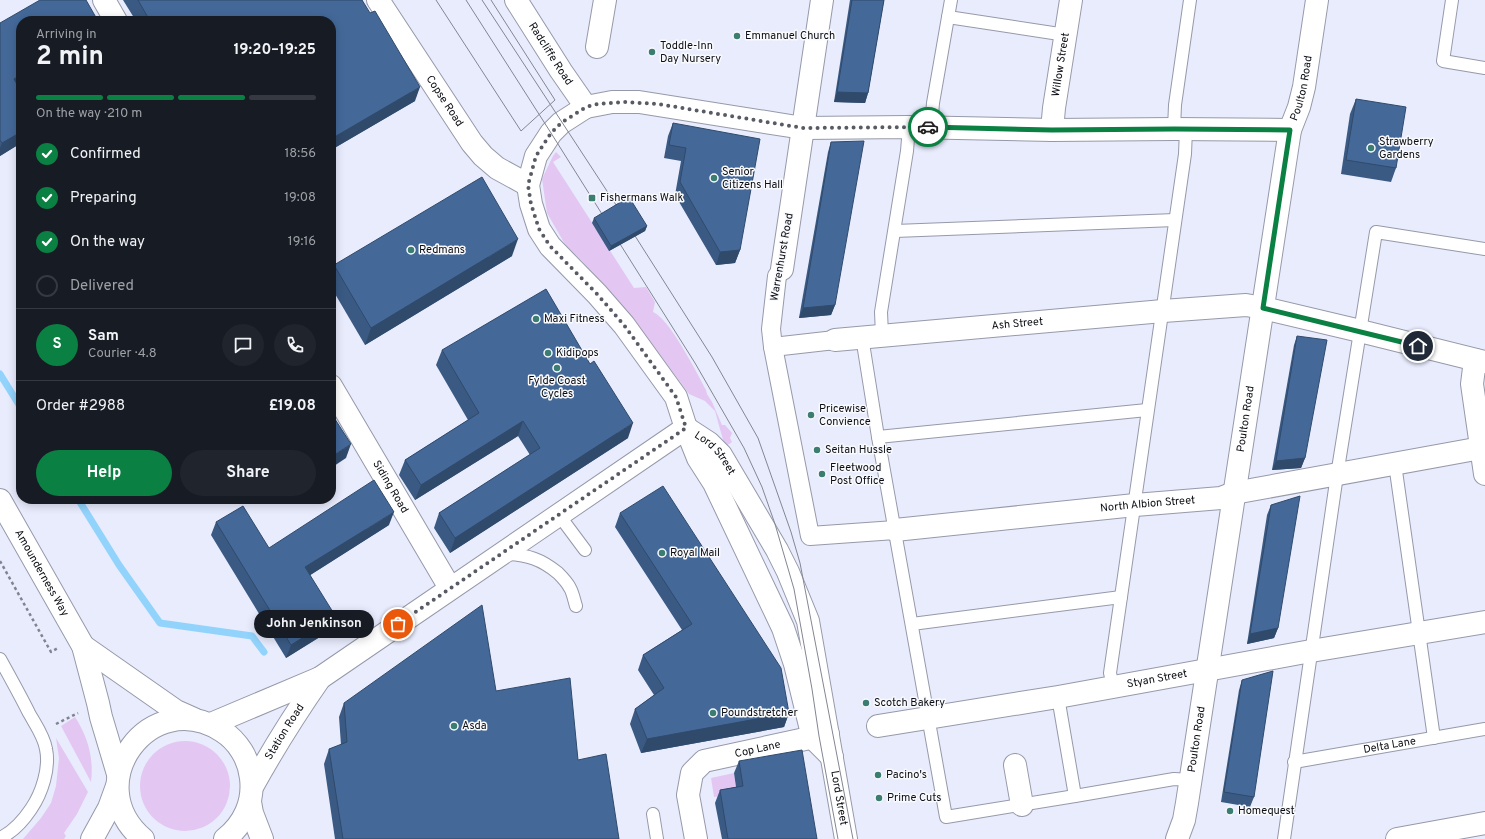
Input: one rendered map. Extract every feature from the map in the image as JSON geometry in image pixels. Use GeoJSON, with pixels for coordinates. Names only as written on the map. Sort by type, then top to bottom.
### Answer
{"type":"FeatureCollection","features":[{"type":"Feature","properties":{"kind":"main road"},"geometry":{"type":"LineString","coordinates":[[104,0],[113,16]]}},
{"type":"Feature","properties":{"kind":"main road","name":"Copse Road"},"geometry":{"type":"LineString","coordinates":[[378,0],[472,143],[483,156],[497,168],[528,185]]}},
{"type":"Feature","properties":{"kind":"main road","name":"Radcliffe Road"},"geometry":{"type":"LineString","coordinates":[[516,0],[561,71],[586,107]]}},
{"type":"Feature","properties":{"kind":"main road"},"geometry":{"type":"LineString","coordinates":[[597,47],[605,0]]}},
{"type":"Feature","properties":{"kind":"main road","name":"Warrenhurst Road"},"geometry":{"type":"LineString","coordinates":[[782,269],[822,0]]}},
{"type":"Feature","properties":{"kind":"main road","name":"Willow Street"},"geometry":{"type":"LineString","coordinates":[[1052,130],[1071,0]]}},
{"type":"Feature","properties":{"kind":"main road","name":"Poulton Road"},"geometry":{"type":"LineString","coordinates":[[1177,839],[1184,820],[1191,780],[1290,130],[1299,107],[1304,87],[1317,0]]}},
{"type":"Feature","properties":{"kind":"main road"},"geometry":{"type":"LineString","coordinates":[[686,428],[676,397],[624,325],[597,294],[550,246],[539,229],[531,204],[528,185],[536,156],[551,133],[561,123],[586,107],[612,102],[639,102],[803,128],[931,127],[1052,130],[1290,130]]}},
{"type":"Feature","properties":{"kind":"main road","name":"Ash Street"},"geometry":{"type":"LineString","coordinates":[[835,340],[1163,311],[1239,306],[1263,308],[1480,361]]}},
{"type":"Feature","properties":{"kind":"main road"},"geometry":{"type":"LineString","coordinates":[[1480,361],[1472,384],[1485,474]]}},
{"type":"Feature","properties":{"kind":"main road","name":"Siding Road"},"geometry":{"type":"LineString","coordinates":[[336,394],[450,588]]}},
{"type":"Feature","properties":{"kind":"main road","name":"Station Road"},"geometry":{"type":"LineString","coordinates":[[204,722],[320,678],[686,428]]}},
{"type":"Feature","properties":{"kind":"main road","name":"Lord Street"},"geometry":{"type":"LineString","coordinates":[[686,428],[709,443],[721,455],[777,550],[788,572],[808,621],[820,736]]}},
{"type":"Feature","properties":{"kind":"main road","name":"Lord Street"},"geometry":{"type":"LineString","coordinates":[[686,428],[698,458],[714,483],[783,628],[820,736],[832,757],[846,839]]}},
{"type":"Feature","properties":{"kind":"main road","name":"North Albion Street"},"geometry":{"type":"LineString","coordinates":[[895,530],[1134,505],[1221,498],[1234,493],[1481,448]]}},
{"type":"Feature","properties":{"kind":"main road","name":"Amounderness Way"},"geometry":{"type":"LineString","coordinates":[[0,500],[80,642],[118,780],[118,797],[124,815],[134,831],[143,839]]}},
{"type":"Feature","properties":{"kind":"main road","name":"Styan Street"},"geometry":{"type":"LineString","coordinates":[[878,726],[1058,697],[1419,632],[1485,622]]}},
{"type":"Feature","properties":{"kind":"main road","name":"Amounderness Way"},"geometry":{"type":"LineString","coordinates":[[80,642],[176,711],[204,722],[229,736],[242,751],[250,768],[252,813],[262,839]]}},
{"type":"Feature","properties":{"kind":"main road","name":"Station Road"},"geometry":{"type":"LineString","coordinates":[[225,839],[234,832],[245,816],[251,795],[272,750],[320,678]]}},
{"type":"Feature","properties":{"kind":"main road"},"geometry":{"type":"LineString","coordinates":[[92,839],[109,808],[126,753],[140,736],[154,726],[170,721],[184,719],[204,722]]}},
{"type":"Feature","properties":{"kind":"main road","name":"Cop Lane"},"geometry":{"type":"LineString","coordinates":[[696,839],[688,795],[692,773],[704,761],[820,736]]}},
{"type":"Feature","properties":{"kind":"main road"},"geometry":{"type":"LineString","coordinates":[[1015,765],[1022,805]]}},
{"type":"Feature","properties":{"kind":"main road"},"geometry":{"type":"LineString","coordinates":[[1397,839],[1485,823]]}},
{"type":"Feature","properties":{"kind":"street","name":"Warrenhurst Road"},"geometry":{"type":"LineString","coordinates":[[782,269],[777,276],[771,329],[773,348],[810,536]]}},
{"type":"Feature","properties":{"kind":"street","name":"Ash Street"},"geometry":{"type":"LineString","coordinates":[[773,348],[835,340]]}},
{"type":"Feature","properties":{"kind":"street","name":"North Albion Street"},"geometry":{"type":"LineString","coordinates":[[810,536],[895,530]]}},
{"type":"Feature","properties":{"kind":"lane"},"geometry":{"type":"LineString","coordinates":[[931,127],[933,103],[951,0]]}},
{"type":"Feature","properties":{"kind":"lane"},"geometry":{"type":"LineString","coordinates":[[1113,686],[1110,673],[1185,154],[1175,105],[1190,0]]}},
{"type":"Feature","properties":{"kind":"lane"},"geometry":{"type":"LineString","coordinates":[[1452,0],[1444,61],[1485,68]]}},
{"type":"Feature","properties":{"kind":"lane"},"geometry":{"type":"LineString","coordinates":[[948,17],[1066,35]]}},
{"type":"Feature","properties":{"kind":"lane"},"geometry":{"type":"LineString","coordinates":[[909,127],[907,151],[895,231],[881,312],[872,336],[878,437],[946,817],[1174,779],[1191,780]]}},
{"type":"Feature","properties":{"kind":"lane"},"geometry":{"type":"LineString","coordinates":[[895,231],[1175,220]]}},
{"type":"Feature","properties":{"kind":"lane"},"geometry":{"type":"LineString","coordinates":[[1284,839],[1337,475],[1376,232],[1485,249]]}},
{"type":"Feature","properties":{"kind":"lane"},"geometry":{"type":"LineString","coordinates":[[878,437],[1147,410]]}},
{"type":"Feature","properties":{"kind":"lane"},"geometry":{"type":"LineString","coordinates":[[1395,464],[1434,738]]}},
{"type":"Feature","properties":{"kind":"lane"},"geometry":{"type":"LineString","coordinates":[[560,515],[585,550]]}},
{"type":"Feature","properties":{"kind":"lane"},"geometry":{"type":"LineString","coordinates":[[502,554],[520,554],[541,560],[565,579],[570,588],[576,606]]}},
{"type":"Feature","properties":{"kind":"lane"},"geometry":{"type":"LineString","coordinates":[[912,624],[1121,597]]}},
{"type":"Feature","properties":{"kind":"lane"},"geometry":{"type":"LineString","coordinates":[[0,659],[40,732],[46,749],[46,765],[43,783],[36,802],[24,819],[7,835],[0,838]]}},
{"type":"Feature","properties":{"kind":"lane"},"geometry":{"type":"LineString","coordinates":[[1058,697],[1075,796]]}},
{"type":"Feature","properties":{"kind":"lane","name":"Delta Lane"},"geometry":{"type":"LineString","coordinates":[[1294,762],[1485,729]]}},
{"type":"Feature","properties":{"kind":"lane"},"geometry":{"type":"LineString","coordinates":[[653,814],[657,839]]}},
{"type":"Feature","properties":{"kind":"path"},"geometry":{"type":"LineString","coordinates":[[0,561],[51,652],[80,642]]}},
{"type":"Feature","properties":{"kind":"path"},"geometry":{"type":"LineString","coordinates":[[40,732],[98,703]]}},
{"type":"Feature","properties":{"kind":"shaded area"},"geometry":{"type":"Polygon","coordinates":[[[556,152],[561,157],[553,162],[634,288],[646,287],[655,302],[653,312],[660,316],[667,324],[702,382],[722,425],[725,425],[732,433],[730,438],[732,442],[725,447],[715,411],[705,401],[689,394],[652,344],[641,332],[630,326],[627,310],[619,306],[582,261],[566,246],[547,213],[542,179],[556,152]]]}},
{"type":"Feature","properties":{"kind":"shaded area"},"geometry":{"type":"Polygon","coordinates":[[[75,717],[87,740],[89,748],[92,765],[91,782],[61,726],[75,717]]]}},
{"type":"Feature","properties":{"kind":"shaded area"},"geometry":{"type":"Polygon","coordinates":[[[56,738],[88,792],[77,814],[64,833],[66,836],[64,839],[23,839],[41,818],[51,803],[56,786],[59,758],[56,738]]]}},
{"type":"Feature","properties":{"kind":"shaded area"},"geometry":{"type":"Polygon","coordinates":[[[185,741],[202,744],[217,754],[227,769],[230,786],[227,803],[217,818],[202,828],[185,831],[168,828],[153,818],[143,803],[140,786],[143,769],[153,754],[168,744],[185,741]]]}},
{"type":"Feature","properties":{"kind":"shaded area"},"geometry":{"type":"Polygon","coordinates":[[[734,773],[737,794],[714,797],[711,778],[734,773]]]}},
{"type":"Feature","properties":{"kind":"building"},"geometry":{"type":"Polygon","coordinates":[[[40,0],[86,0],[95,16],[16,16],[16,78],[14,79],[16,83],[16,135],[2,143],[0,140],[0,23],[40,0]]]}},
{"type":"Feature","properties":{"kind":"building"},"geometry":{"type":"Polygon","coordinates":[[[138,0],[362,0],[370,13],[375,11],[420,87],[336,136],[336,16],[147,16],[138,0]]]}},
{"type":"Feature","properties":{"kind":"building"},"geometry":{"type":"Polygon","coordinates":[[[852,0],[884,0],[868,93],[837,92],[852,0]]]}},
{"type":"Feature","properties":{"kind":"building","name":"Strawberry Gardens"},"geometry":{"type":"Polygon","coordinates":[[[1356,99],[1406,107],[1396,168],[1346,160],[1356,99]]]}},
{"type":"Feature","properties":{"kind":"building","name":"Senior Citizens Hall"},"geometry":{"type":"Polygon","coordinates":[[[673,123],[760,139],[740,250],[720,252],[680,182],[686,148],[669,145],[673,123]]]}},
{"type":"Feature","properties":{"kind":"building"},"geometry":{"type":"Polygon","coordinates":[[[864,141],[835,305],[803,308],[831,142],[864,141]]]}},
{"type":"Feature","properties":{"kind":"building"},"geometry":{"type":"Polygon","coordinates":[[[482,177],[518,239],[371,328],[336,268],[336,264],[482,177]]]}},
{"type":"Feature","properties":{"kind":"building"},"geometry":{"type":"Polygon","coordinates":[[[629,197],[647,226],[611,246],[594,218],[629,197]]]}},
{"type":"Feature","properties":{"kind":"building"},"geometry":{"type":"Polygon","coordinates":[[[546,289],[590,364],[594,361],[633,423],[455,538],[439,513],[540,448],[523,421],[421,485],[405,460],[479,413],[442,350],[546,289]]]}},
{"type":"Feature","properties":{"kind":"building"},"geometry":{"type":"Polygon","coordinates":[[[1297,336],[1327,340],[1305,458],[1276,461],[1297,336]]]}},
{"type":"Feature","properties":{"kind":"building"},"geometry":{"type":"Polygon","coordinates":[[[336,421],[351,444],[336,454],[336,421]]]}},
{"type":"Feature","properties":{"kind":"building"},"geometry":{"type":"Polygon","coordinates":[[[374,480],[394,512],[305,567],[336,617],[291,645],[216,522],[243,506],[269,548],[374,480]]]}},
{"type":"Feature","properties":{"kind":"building"},"geometry":{"type":"Polygon","coordinates":[[[663,486],[781,668],[789,713],[647,739],[635,709],[664,688],[643,655],[692,624],[620,513],[663,486]]]}},
{"type":"Feature","properties":{"kind":"building"},"geometry":{"type":"Polygon","coordinates":[[[1300,496],[1278,628],[1250,634],[1271,505],[1300,496]]]}},
{"type":"Feature","properties":{"kind":"building","name":"Asda"},"geometry":{"type":"Polygon","coordinates":[[[482,605],[496,691],[570,678],[578,760],[606,754],[619,839],[343,839],[329,749],[347,742],[344,703],[482,605]]]}},
{"type":"Feature","properties":{"kind":"building"},"geometry":{"type":"Polygon","coordinates":[[[1273,671],[1254,797],[1224,792],[1242,680],[1273,671]]]}},
{"type":"Feature","properties":{"kind":"building"},"geometry":{"type":"Polygon","coordinates":[[[802,750],[817,839],[728,839],[720,790],[743,786],[739,761],[802,750]]]}},
{"type":"Feature","properties":{"kind":"waterway"},"geometry":{"type":"LineString","coordinates":[[0,374],[16,400]]}},
{"type":"Feature","properties":{"kind":"waterway"},"geometry":{"type":"LineString","coordinates":[[81,504],[119,565],[160,623],[252,636],[264,652]]}},
{"type":"Feature","properties":{"kind":"tram line"},"geometry":{"type":"LineString","coordinates":[[436,0],[521,131],[555,100],[491,0]]}},
{"type":"Feature","properties":{"kind":"tram line"},"geometry":{"type":"LineString","coordinates":[[466,0],[607,222]]}},
{"type":"Feature","properties":{"kind":"tram line"},"geometry":{"type":"LineString","coordinates":[[482,0],[622,214]]}},
{"type":"Feature","properties":{"kind":"tram line"},"geometry":{"type":"LineString","coordinates":[[630,228],[712,357],[758,438],[791,532],[800,563],[853,839]]}},
{"type":"Feature","properties":{"kind":"tram line"},"geometry":{"type":"LineString","coordinates":[[615,236],[695,363],[744,448],[762,487],[775,524],[794,589],[838,839]]}},
{"type":"Feature","properties":{"kind":"way so far"},"geometry":{"type":"LineString","coordinates":[[398,624],[686,428],[676,397],[624,325],[597,294],[550,246],[539,229],[531,204],[528,185],[536,156],[551,133],[561,123],[586,107],[612,102],[639,102],[762,120],[803,128],[928,127]]}},
{"type":"Feature","properties":{"kind":"place","name":"Emmanuel Church"},"geometry":{"type":"Point","coordinates":[737,36]}},
{"type":"Feature","properties":{"kind":"place","name":"Toddle-Inn Day Nursery"},"geometry":{"type":"Point","coordinates":[652,52]}},
{"type":"Feature","properties":{"kind":"place","name":"Strawberry Gardens"},"geometry":{"type":"Point","coordinates":[1371,148]}},
{"type":"Feature","properties":{"kind":"place","name":"Senior Citizens Hall"},"geometry":{"type":"Point","coordinates":[714,178]}},
{"type":"Feature","properties":{"kind":"place","name":"Fishermans Walk"},"geometry":{"type":"Point","coordinates":[592,198]}},
{"type":"Feature","properties":{"kind":"place","name":"Redmans"},"geometry":{"type":"Point","coordinates":[411,250]}},
{"type":"Feature","properties":{"kind":"place","name":"Maxi Fitness"},"geometry":{"type":"Point","coordinates":[536,319]}},
{"type":"Feature","properties":{"kind":"place","name":"Kidipops"},"geometry":{"type":"Point","coordinates":[548,353]}},
{"type":"Feature","properties":{"kind":"place","name":"Fylde Coast Cycles"},"geometry":{"type":"Point","coordinates":[557,368]}},
{"type":"Feature","properties":{"kind":"place","name":"Pricewise Convience"},"geometry":{"type":"Point","coordinates":[811,415]}},
{"type":"Feature","properties":{"kind":"place","name":"Seitan Hussle"},"geometry":{"type":"Point","coordinates":[817,450]}},
{"type":"Feature","properties":{"kind":"place","name":"Fleetwood Post Office"},"geometry":{"type":"Point","coordinates":[822,474]}},
{"type":"Feature","properties":{"kind":"place","name":"Royal Mail"},"geometry":{"type":"Point","coordinates":[662,553]}},
{"type":"Feature","properties":{"kind":"place","name":"John Jenkinson"},"geometry":{"type":"Point","coordinates":[398,624]}},
{"type":"Feature","properties":{"kind":"place","name":"Scotch Bakery"},"geometry":{"type":"Point","coordinates":[866,703]}},
{"type":"Feature","properties":{"kind":"place","name":"Poundstretcher"},"geometry":{"type":"Point","coordinates":[713,713]}},
{"type":"Feature","properties":{"kind":"place","name":"Asda"},"geometry":{"type":"Point","coordinates":[454,726]}},
{"type":"Feature","properties":{"kind":"place","name":"Pacino's"},"geometry":{"type":"Point","coordinates":[878,775]}},
{"type":"Feature","properties":{"kind":"place","name":"Prime Cuts"},"geometry":{"type":"Point","coordinates":[879,798]}},
{"type":"Feature","properties":{"kind":"place","name":"Homequest"},"geometry":{"type":"Point","coordinates":[1230,811]}},
{"type":"Feature","properties":{"kind":"route"},"geometry":{"type":"LineString","coordinates":[[928,127],[1052,130],[1290,130],[1263,308],[1418,346]]}}]}
